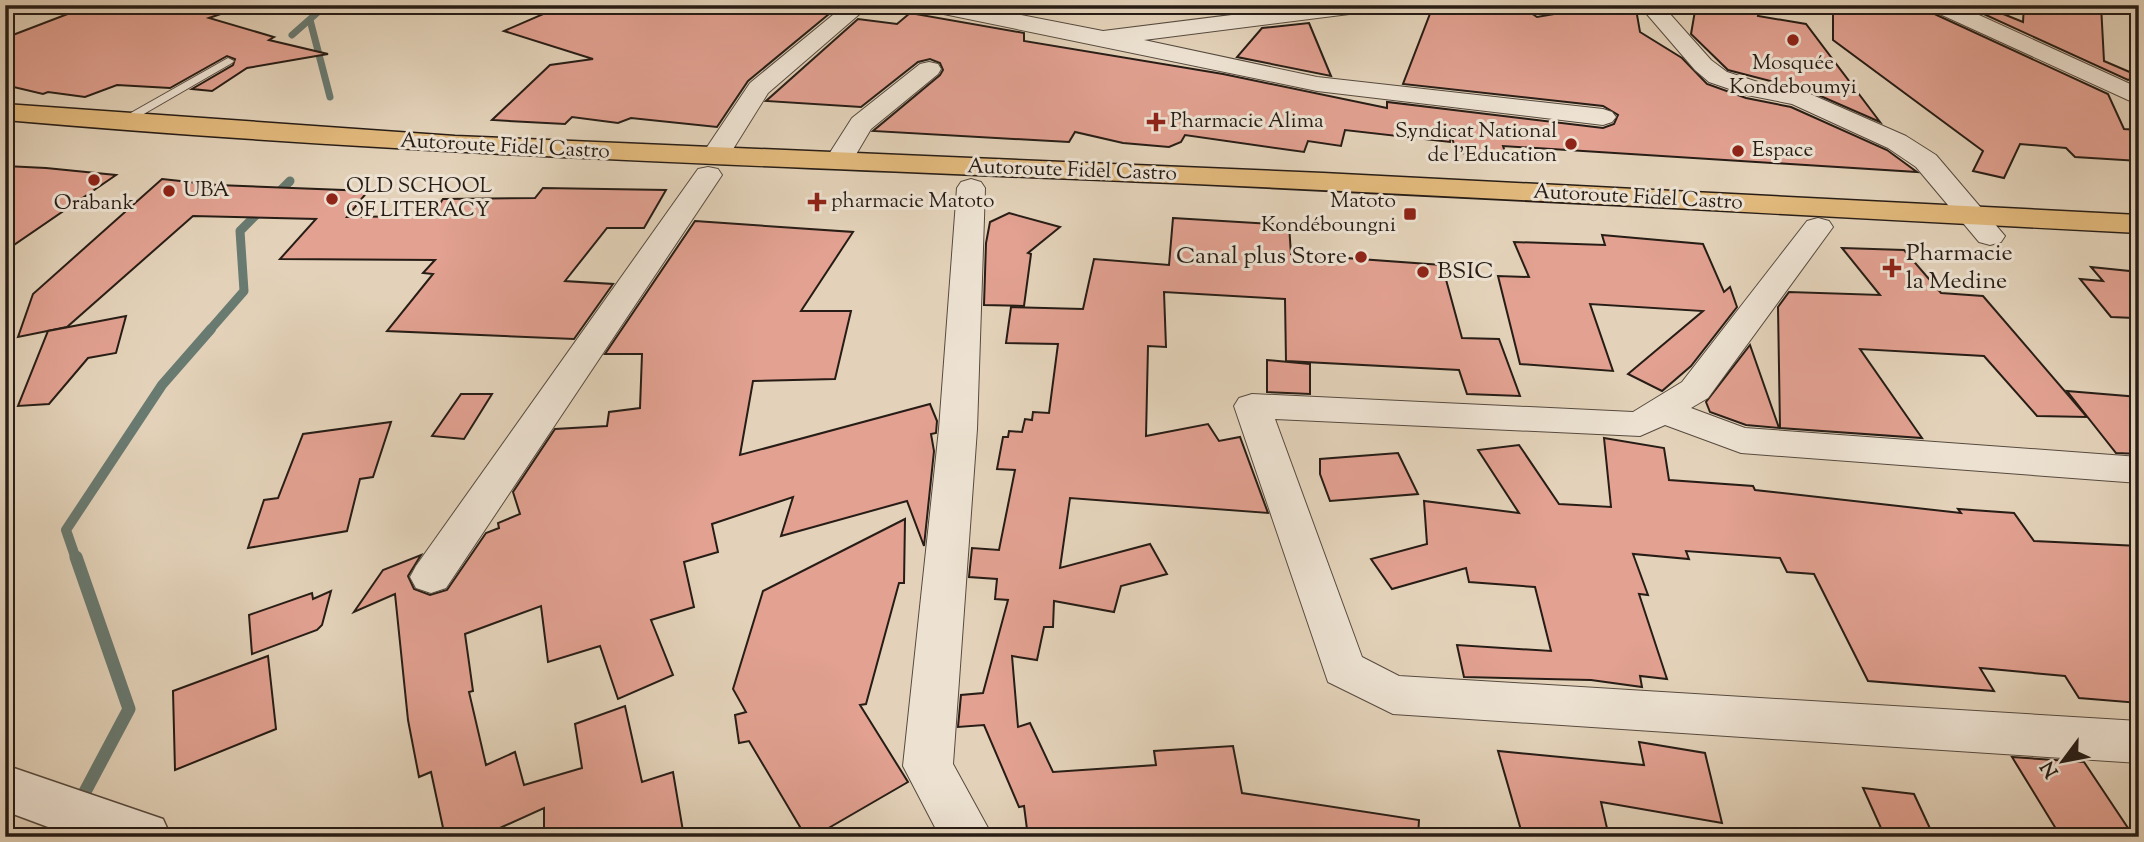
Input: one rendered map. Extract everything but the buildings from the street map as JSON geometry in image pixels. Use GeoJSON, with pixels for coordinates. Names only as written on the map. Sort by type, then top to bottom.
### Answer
{"type":"FeatureCollection","features":[{"type":"Feature","properties":{"kind":"highway","name":"Autoroute Fidel Castro"},"geometry":{"type":"LineString","coordinates":[[5,112],[119,123],[496,147],[971,188],[2139,244]]}},
{"type":"Feature","properties":{"kind":"highway","name":"Autoroute Fidel Castro"},"geometry":{"type":"LineString","coordinates":[[5,136],[711,166],[838,162],[1205,176],[2139,224]]}},
{"type":"Feature","properties":{"kind":"street"},"geometry":{"type":"LineString","coordinates":[[431,577],[711,166],[759,88],[859,5]]}},
{"type":"Feature","properties":{"kind":"street"},"geometry":{"type":"LineString","coordinates":[[934,5],[1317,84],[1603,117]]}},
{"type":"Feature","properties":{"kind":"street"},"geometry":{"type":"LineString","coordinates":[[1103,38],[1365,5]]}},
{"type":"Feature","properties":{"kind":"street"},"geometry":{"type":"LineString","coordinates":[[1650,5],[1703,65],[1718,76],[1756,90],[1799,98],[1897,142],[1926,160],[1969,215],[1990,236]]}},
{"type":"Feature","properties":{"kind":"street"},"geometry":{"type":"LineString","coordinates":[[1939,5],[2139,98]]}},
{"type":"Feature","properties":{"kind":"street"},"geometry":{"type":"LineString","coordinates":[[838,162],[862,124],[929,69]]}},
{"type":"Feature","properties":{"kind":"street"},"geometry":{"type":"LineString","coordinates":[[967,837],[928,766],[958,429],[971,188]]}},
{"type":"Feature","properties":{"kind":"street"},"geometry":{"type":"LineString","coordinates":[[1818,227],[1695,390],[1640,424],[1252,406],[1344,669],[1393,695],[2139,742]]}},
{"type":"Feature","properties":{"kind":"street"},"geometry":{"type":"LineString","coordinates":[[1661,411],[1741,440],[2139,470]]}},
{"type":"Feature","properties":{"kind":"street"},"geometry":{"type":"LineString","coordinates":[[27,796],[120,829]]}},
{"type":"Feature","properties":{"kind":"lane"},"geometry":{"type":"LineString","coordinates":[[119,123],[228,61]]}},
{"type":"Feature","properties":{"kind":"waterway"},"geometry":{"type":"LineString","coordinates":[[292,35],[326,5]]}},
{"type":"Feature","properties":{"kind":"waterway"},"geometry":{"type":"LineString","coordinates":[[310,20],[330,97]]}},
{"type":"Feature","properties":{"kind":"waterway"},"geometry":{"type":"LineString","coordinates":[[274,197],[290,181]]}},
{"type":"Feature","properties":{"kind":"waterway"},"geometry":{"type":"LineString","coordinates":[[209,331],[244,291],[240,231],[263,208]]}},
{"type":"Feature","properties":{"kind":"waterway"},"geometry":{"type":"LineString","coordinates":[[76,559],[66,530],[162,385],[211,329]]}},
{"type":"Feature","properties":{"kind":"waterway"},"geometry":{"type":"LineString","coordinates":[[76,557],[129,709],[79,803]]}},
{"type":"Feature","properties":{"kind":"place","name":"Mosquée Kondeboumyi"},"geometry":{"type":"Point","coordinates":[1793,40]}},
{"type":"Feature","properties":{"kind":"place","name":"Pharmacie Alima"},"geometry":{"type":"Point","coordinates":[1156,122]}},
{"type":"Feature","properties":{"kind":"place","name":"Syndicat National de l'Education"},"geometry":{"type":"Point","coordinates":[1571,144]}},
{"type":"Feature","properties":{"kind":"place","name":"Espace"},"geometry":{"type":"Point","coordinates":[1738,151]}},
{"type":"Feature","properties":{"kind":"place","name":"Orabank"},"geometry":{"type":"Point","coordinates":[94,180]}},
{"type":"Feature","properties":{"kind":"place","name":"UBA"},"geometry":{"type":"Point","coordinates":[169,191]}},
{"type":"Feature","properties":{"kind":"place","name":"OLD SCHOOL OF LITERACY"},"geometry":{"type":"Point","coordinates":[332,199]}},
{"type":"Feature","properties":{"kind":"place","name":"pharmacie Matoto"},"geometry":{"type":"Point","coordinates":[817,202]}},
{"type":"Feature","properties":{"kind":"place","name":"Matoto Kondéboungni"},"geometry":{"type":"Point","coordinates":[1410,214]}},
{"type":"Feature","properties":{"kind":"place","name":"Canal plus Store"},"geometry":{"type":"Point","coordinates":[1361,257]}},
{"type":"Feature","properties":{"kind":"place","name":"Pharmacie la Medine"},"geometry":{"type":"Point","coordinates":[1892,268]}},
{"type":"Feature","properties":{"kind":"place","name":"BSIC"},"geometry":{"type":"Point","coordinates":[1423,272]}}]}
